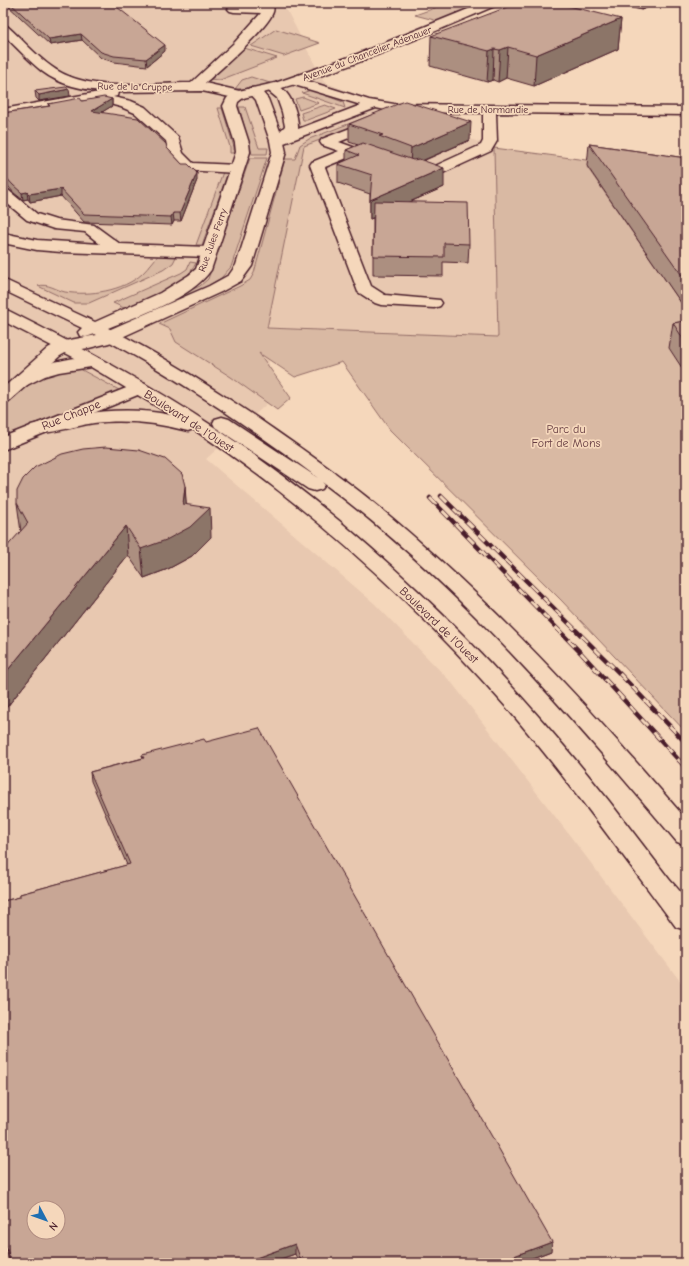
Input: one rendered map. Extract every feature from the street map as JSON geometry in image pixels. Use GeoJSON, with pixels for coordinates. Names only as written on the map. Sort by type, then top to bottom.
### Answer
{"type":"FeatureCollection","features":[{"type":"Feature","properties":{"kind":"main road","name":"Avenue du Chancelier Adenauer"},"geometry":{"type":"LineString","coordinates":[[238,94],[254,92],[295,81],[366,55],[493,3]]}},
{"type":"Feature","properties":{"kind":"main road"},"geometry":{"type":"LineString","coordinates":[[194,87],[239,45],[263,19],[268,6],[234,10]]}},
{"type":"Feature","properties":{"kind":"main road","name":"Rue de la Cruppe"},"geometry":{"type":"LineString","coordinates":[[3,28],[38,61],[56,75],[80,83],[122,88],[194,87],[238,94]]}},
{"type":"Feature","properties":{"kind":"main road","name":"Rue de Normandie"},"geometry":{"type":"LineString","coordinates":[[295,81],[373,105],[398,108],[686,111]]}},
{"type":"Feature","properties":{"kind":"main road"},"geometry":{"type":"LineString","coordinates":[[3,113],[98,97],[116,92],[122,88]]}},
{"type":"Feature","properties":{"kind":"main road"},"geometry":{"type":"LineString","coordinates":[[271,88],[285,100],[292,124],[291,129],[277,141]]}},
{"type":"Feature","properties":{"kind":"main road"},"geometry":{"type":"LineString","coordinates":[[3,397],[47,357],[65,346],[219,288],[239,274],[244,266],[278,156],[279,147],[261,97],[254,92]]}},
{"type":"Feature","properties":{"kind":"main road","name":"Rue Jules Ferry"},"geometry":{"type":"LineString","coordinates":[[96,335],[192,282],[202,270],[238,169],[243,149],[230,106],[231,101],[238,94]]}},
{"type":"Feature","properties":{"kind":"main road"},"geometry":{"type":"LineString","coordinates":[[98,97],[126,104],[140,110],[173,140],[176,154],[189,167],[238,169]]}},
{"type":"Feature","properties":{"kind":"main road"},"geometry":{"type":"LineString","coordinates":[[277,141],[373,105]]}},
{"type":"Feature","properties":{"kind":"main road"},"geometry":{"type":"LineString","coordinates":[[386,163],[327,142],[393,116],[398,108]]}},
{"type":"Feature","properties":{"kind":"main road"},"geometry":{"type":"LineString","coordinates":[[399,168],[413,173],[438,170],[486,148],[490,141],[489,109]]}},
{"type":"Feature","properties":{"kind":"main road"},"geometry":{"type":"LineString","coordinates":[[351,151],[316,165],[364,289],[381,300],[434,303]]}},
{"type":"Feature","properties":{"kind":"main road"},"geometry":{"type":"LineString","coordinates":[[3,193],[32,217],[54,224],[89,228],[116,249]]}},
{"type":"Feature","properties":{"kind":"main road"},"geometry":{"type":"LineString","coordinates":[[3,238],[22,243],[49,246],[209,252]]}},
{"type":"Feature","properties":{"kind":"main road","name":"Boulevard de l'Ouest"},"geometry":{"type":"LineString","coordinates":[[3,284],[96,335],[153,378],[204,430],[235,450],[322,518],[435,619],[476,660],[565,762],[686,920]]}},
{"type":"Feature","properties":{"kind":"main road"},"geometry":{"type":"LineString","coordinates":[[3,297],[96,335]]}},
{"type":"Feature","properties":{"kind":"main road"},"geometry":{"type":"LineString","coordinates":[[3,315],[94,362]]}},
{"type":"Feature","properties":{"kind":"main road"},"geometry":{"type":"LineString","coordinates":[[21,381],[34,373],[51,368],[94,362],[110,362],[126,366],[153,378],[425,558],[487,616],[514,644],[630,771],[686,836]]}},
{"type":"Feature","properties":{"kind":"main road","name":"Rue Chappe"},"geometry":{"type":"LineString","coordinates":[[3,444],[153,378]]}},
{"type":"Feature","properties":{"kind":"main road"},"geometry":{"type":"LineString","coordinates":[[38,429],[89,417],[130,415],[171,420],[204,430]]}},
{"type":"Feature","properties":{"kind":"shaded area"},"geometry":{"type":"Polygon","coordinates":[[[3,3],[283,3],[324,82],[494,148],[498,337],[267,328],[271,400],[206,459],[375,604],[452,683],[686,989],[686,1263],[3,1263],[3,3]]]}},
{"type":"Feature","properties":{"kind":"green space"},"geometry":{"type":"Polygon","coordinates":[[[449,3],[484,3],[438,21],[415,15],[449,3]]]}},
{"type":"Feature","properties":{"kind":"green space"},"geometry":{"type":"Polygon","coordinates":[[[276,29],[320,43],[284,56],[251,46],[276,29]]]}},
{"type":"Feature","properties":{"kind":"green space"},"geometry":{"type":"Polygon","coordinates":[[[241,47],[277,58],[220,80],[208,79],[241,47]]]}},
{"type":"Feature","properties":{"kind":"green space"},"geometry":{"type":"Polygon","coordinates":[[[251,77],[273,84],[257,88],[235,89],[242,80],[251,77]]]}},
{"type":"Feature","properties":{"kind":"green space"},"geometry":{"type":"Polygon","coordinates":[[[311,90],[343,102],[345,108],[302,93],[311,90]]]}},
{"type":"Feature","properties":{"kind":"green space"},"geometry":{"type":"Polygon","coordinates":[[[303,97],[319,103],[299,110],[295,99],[303,97]]]}},
{"type":"Feature","properties":{"kind":"green space"},"geometry":{"type":"Polygon","coordinates":[[[325,105],[336,109],[307,120],[303,120],[301,113],[325,105]]]}},
{"type":"Feature","properties":{"kind":"green space"},"geometry":{"type":"Polygon","coordinates":[[[239,107],[245,107],[259,148],[268,148],[267,154],[252,154],[239,107]]]}},
{"type":"Feature","properties":{"kind":"green space"},"geometry":{"type":"Polygon","coordinates":[[[218,108],[222,108],[234,147],[234,153],[230,153],[230,147],[218,108]]]}},
{"type":"Feature","properties":{"kind":"green space","name":"Parc du Fort de Mons"},"geometry":{"type":"Polygon","coordinates":[[[374,114],[365,123],[304,146],[267,328],[498,337],[494,148],[686,173],[587,167],[686,310],[684,371],[686,372],[686,732],[561,600],[390,430],[342,362],[295,377],[259,353],[291,398],[277,410],[231,377],[176,342],[170,329],[159,324],[250,280],[254,273],[285,159],[295,159],[300,145],[309,139],[374,114]]]}},
{"type":"Feature","properties":{"kind":"green space"},"geometry":{"type":"Polygon","coordinates":[[[250,158],[267,158],[231,267],[221,278],[206,287],[148,314],[144,312],[200,286],[208,279],[250,158]]]}},
{"type":"Feature","properties":{"kind":"green space"},"geometry":{"type":"Polygon","coordinates":[[[223,172],[228,172],[202,245],[196,245],[223,172]]]}},
{"type":"Feature","properties":{"kind":"green space"},"geometry":{"type":"Polygon","coordinates":[[[161,252],[178,253],[173,263],[163,270],[89,303],[74,303],[38,286],[45,285],[65,292],[75,293],[95,293],[106,291],[125,285],[134,280],[150,266],[161,252]]]}},
{"type":"Feature","properties":{"kind":"green space"},"geometry":{"type":"Polygon","coordinates":[[[190,262],[196,263],[190,272],[183,279],[164,291],[124,308],[113,303],[181,273],[187,269],[190,262]]]}},
{"type":"Feature","properties":{"kind":"green space"},"geometry":{"type":"Polygon","coordinates":[[[80,369],[119,390],[3,440],[3,406],[12,397],[37,378],[55,372],[80,369]]]}},
{"type":"Feature","properties":{"kind":"building"},"geometry":{"type":"Polygon","coordinates":[[[10,3],[112,3],[165,45],[146,59],[114,56],[101,52],[81,34],[49,39],[10,3]]]}},
{"type":"Feature","properties":{"kind":"building"},"geometry":{"type":"Polygon","coordinates":[[[518,3],[557,3],[621,19],[536,55],[508,47],[500,50],[494,49],[489,51],[431,36],[518,3]]]}},
{"type":"Feature","properties":{"kind":"building"},"geometry":{"type":"Polygon","coordinates":[[[66,87],[69,89],[39,95],[35,91],[66,87]]]}},
{"type":"Feature","properties":{"kind":"building"},"geometry":{"type":"Polygon","coordinates":[[[104,97],[112,99],[92,111],[138,118],[166,144],[167,148],[182,164],[188,164],[197,173],[180,213],[173,213],[171,217],[84,214],[61,189],[29,194],[27,192],[22,193],[3,174],[3,113],[50,106],[48,104],[80,98],[82,101],[104,97]]]}},
{"type":"Feature","properties":{"kind":"building"},"geometry":{"type":"Polygon","coordinates":[[[405,101],[471,122],[411,148],[379,136],[383,135],[349,124],[405,101]]]}},
{"type":"Feature","properties":{"kind":"building"},"geometry":{"type":"Polygon","coordinates":[[[363,143],[413,160],[419,159],[444,168],[370,200],[372,175],[338,164],[359,155],[346,150],[363,143]]]}},
{"type":"Feature","properties":{"kind":"building"},"geometry":{"type":"Polygon","coordinates":[[[589,144],[686,158],[686,281],[589,144]]]}},
{"type":"Feature","properties":{"kind":"building"},"geometry":{"type":"Polygon","coordinates":[[[374,201],[468,203],[469,244],[444,243],[444,257],[373,256],[374,201]]]}},
{"type":"Feature","properties":{"kind":"building"},"geometry":{"type":"Polygon","coordinates":[[[686,321],[686,343],[673,323],[686,321]]]}},
{"type":"Feature","properties":{"kind":"building"},"geometry":{"type":"Polygon","coordinates":[[[106,447],[139,450],[165,459],[182,474],[185,486],[183,504],[210,508],[190,527],[166,540],[141,549],[126,526],[3,676],[3,551],[28,523],[17,503],[17,491],[23,479],[35,467],[62,454],[83,449],[106,447]]]}},
{"type":"Feature","properties":{"kind":"building"},"geometry":{"type":"Polygon","coordinates":[[[259,728],[552,1242],[495,1263],[302,1263],[295,1244],[242,1263],[11,1263],[3,1235],[3,901],[20,897],[20,894],[130,864],[90,772],[144,758],[142,755],[204,739],[206,742],[259,728]]]}},
{"type":"Feature","properties":{"kind":"railway"},"geometry":{"type":"LineString","coordinates":[[441,496],[619,673],[686,743]]}},
{"type":"Feature","properties":{"kind":"railway"},"geometry":{"type":"LineString","coordinates":[[430,498],[581,653],[686,768]]}}]}
